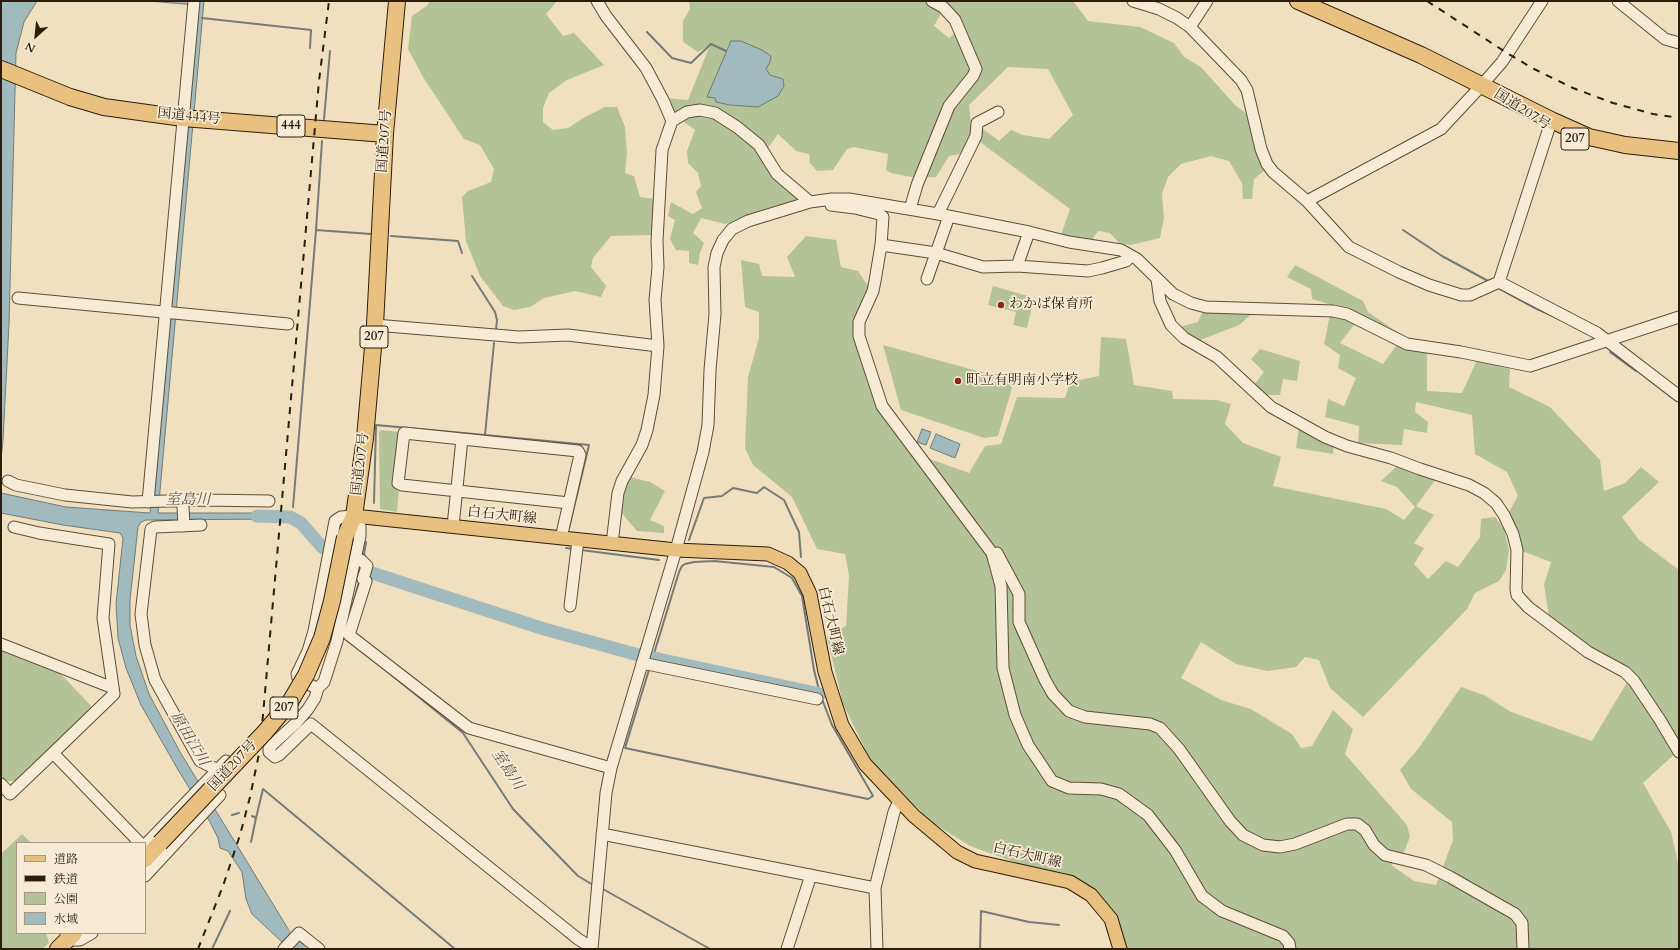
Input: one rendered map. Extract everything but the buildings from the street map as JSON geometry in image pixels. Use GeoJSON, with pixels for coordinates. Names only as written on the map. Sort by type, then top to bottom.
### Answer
{"type":"FeatureCollection","features":[{"type":"Feature","properties":{"kind":"highway","name":"国道207号"},"geometry":{"type":"LineString","coordinates":[[146,857],[153,844],[264,732],[290,702],[306,675],[322,638],[332,601],[338,540],[354,516],[365,438],[375,325],[385,134],[397,1]]}},
{"type":"Feature","properties":{"kind":"highway","name":"国道207号"},"geometry":{"type":"LineString","coordinates":[[1298,1],[1421,55],[1551,120],[1589,137],[1625,145],[1679,150]]}},
{"type":"Feature","properties":{"kind":"highway","name":"国道444号"},"geometry":{"type":"LineString","coordinates":[[8,72],[70,97],[104,107],[190,118],[385,134]]}},
{"type":"Feature","properties":{"kind":"highway","name":"国道207号"},"geometry":{"type":"LineString","coordinates":[[1482,86],[1550,128],[1576,140],[1602,148],[1649,158],[1679,159]]}},
{"type":"Feature","properties":{"kind":"main road","name":"白石大町線"},"geometry":{"type":"LineString","coordinates":[[354,516],[561,538],[577,546],[612,544],[676,550],[768,554],[788,563],[800,573],[810,594],[825,672],[842,725],[865,764],[898,801],[957,852],[975,861],[1070,882],[1091,895],[1111,919],[1120,949]]}},
{"type":"Feature","properties":{"kind":"street"},"geometry":{"type":"LineString","coordinates":[[597,1],[606,16],[627,41],[646,68],[672,120],[662,150],[657,241],[658,267],[655,300],[658,346],[654,395],[647,430],[642,445],[622,481],[618,493],[612,544]]}},
{"type":"Feature","properties":{"kind":"street"},"geometry":{"type":"LineString","coordinates":[[910,209],[917,185],[949,106],[973,76],[976,69],[956,20],[943,7],[932,1]]}},
{"type":"Feature","properties":{"kind":"street"},"geometry":{"type":"LineString","coordinates":[[1133,1],[1159,9],[1177,18],[1190,27],[1241,80],[1248,90],[1261,149],[1267,164],[1273,172],[1307,201],[1349,247],[1405,275],[1461,295],[1470,295],[1499,282],[1550,128]]}},
{"type":"Feature","properties":{"kind":"street"},"geometry":{"type":"LineString","coordinates":[[1190,27],[1207,1]]}},
{"type":"Feature","properties":{"kind":"street"},"geometry":{"type":"LineString","coordinates":[[1307,201],[1441,129],[1482,86],[1502,62],[1542,1]]}},
{"type":"Feature","properties":{"kind":"street"},"geometry":{"type":"LineString","coordinates":[[1618,1],[1665,39],[1679,43]]}},
{"type":"Feature","properties":{"kind":"street"},"geometry":{"type":"LineString","coordinates":[[155,505],[166,312],[190,118],[194,4]]}},
{"type":"Feature","properties":{"kind":"street"},"geometry":{"type":"LineString","coordinates":[[672,120],[687,112],[700,110],[715,113],[737,127],[759,145],[777,174],[815,201],[855,208],[879,214],[883,217],[881,245],[873,291],[859,322],[859,336],[882,406],[992,553],[1001,586],[1003,668],[1015,715],[1028,745],[1052,781],[1069,788],[1101,789],[1119,794],[1148,815],[1175,850],[1202,896],[1222,911],[1283,936],[1289,943],[1290,949]]}},
{"type":"Feature","properties":{"kind":"street"},"geometry":{"type":"LineString","coordinates":[[927,279],[936,253],[943,215],[976,136],[977,123],[998,112]]}},
{"type":"Feature","properties":{"kind":"street"},"geometry":{"type":"LineString","coordinates":[[354,516],[360,526],[360,536],[336,641],[324,682],[318,688],[308,709],[269,749],[271,755],[275,757],[279,755],[311,724],[578,939],[592,948],[606,793],[611,768],[648,664],[646,651],[703,452],[708,425],[710,370],[715,314],[714,267],[717,252],[723,240],[732,229],[748,221],[815,201],[849,199],[910,209],[1029,232],[1069,242],[1121,250],[1131,256],[1173,294],[1191,303],[1206,307],[1333,311],[1347,314],[1407,344],[1461,352],[1530,366],[1679,317]]}},
{"type":"Feature","properties":{"kind":"street"},"geometry":{"type":"LineString","coordinates":[[1017,266],[1029,232]]}},
{"type":"Feature","properties":{"kind":"street"},"geometry":{"type":"LineString","coordinates":[[881,245],[936,253],[983,267],[1017,266],[1088,271],[1126,261],[1131,256]]}},
{"type":"Feature","properties":{"kind":"street"},"geometry":{"type":"LineString","coordinates":[[1157,280],[1160,300],[1170,325],[1184,338],[1218,356],[1271,407],[1325,437],[1347,446],[1391,458],[1469,485],[1484,492],[1496,503],[1504,515],[1513,534],[1517,550],[1517,595],[1528,607],[1588,652],[1624,672],[1634,681],[1679,752]]}},
{"type":"Feature","properties":{"kind":"street"},"geometry":{"type":"LineString","coordinates":[[1499,282],[1597,333],[1679,396]]}},
{"type":"Feature","properties":{"kind":"street"},"geometry":{"type":"LineString","coordinates":[[18,298],[288,324]]}},
{"type":"Feature","properties":{"kind":"street"},"geometry":{"type":"LineString","coordinates":[[375,325],[519,337],[568,335],[658,346]]}},
{"type":"Feature","properties":{"kind":"street"},"geometry":{"type":"LineString","coordinates":[[561,538],[580,455],[578,451],[404,432],[398,483],[402,485],[569,503]]}},
{"type":"Feature","properties":{"kind":"street"},"geometry":{"type":"LineString","coordinates":[[453,526],[462,439]]}},
{"type":"Feature","properties":{"kind":"street"},"geometry":{"type":"LineString","coordinates":[[8,481],[16,485],[65,495],[155,505],[199,507]]}},
{"type":"Feature","properties":{"kind":"street"},"geometry":{"type":"LineString","coordinates":[[155,505],[204,500],[269,501]]}},
{"type":"Feature","properties":{"kind":"street"},"geometry":{"type":"LineString","coordinates":[[183,507],[184,526]]}},
{"type":"Feature","properties":{"kind":"street"},"geometry":{"type":"LineString","coordinates":[[201,525],[155,527],[151,529],[141,614],[145,645],[155,680],[200,761],[214,774]]}},
{"type":"Feature","properties":{"kind":"street"},"geometry":{"type":"LineString","coordinates":[[1,784],[10,794],[114,694],[103,618],[109,544],[14,528]]}},
{"type":"Feature","properties":{"kind":"street"},"geometry":{"type":"LineString","coordinates":[[318,688],[298,678],[297,674],[308,651],[314,631],[328,563],[338,540]]}},
{"type":"Feature","properties":{"kind":"street"},"geometry":{"type":"LineString","coordinates":[[570,606],[577,546]]}},
{"type":"Feature","properties":{"kind":"street"},"geometry":{"type":"LineString","coordinates":[[992,553],[997,554],[1019,594],[1020,622],[1045,680],[1053,694],[1069,711],[1085,717],[1150,724],[1160,728],[1179,749],[1230,821],[1243,835],[1263,845],[1280,847],[1295,844],[1348,824],[1358,824],[1366,830],[1374,845],[1385,855],[1426,866],[1515,914],[1522,923],[1523,949]]}},
{"type":"Feature","properties":{"kind":"street"},"geometry":{"type":"LineString","coordinates":[[356,558],[361,560],[367,566],[363,579],[366,581],[349,634],[469,728],[611,768]]}},
{"type":"Feature","properties":{"kind":"street"},"geometry":{"type":"LineString","coordinates":[[1,644],[113,688]]}},
{"type":"Feature","properties":{"kind":"street"},"geometry":{"type":"LineString","coordinates":[[648,664],[816,699]]}},
{"type":"Feature","properties":{"kind":"street"},"geometry":{"type":"LineString","coordinates":[[53,753],[139,842]]}},
{"type":"Feature","properties":{"kind":"street"},"geometry":{"type":"LineString","coordinates":[[153,844],[185,804],[226,761]]}},
{"type":"Feature","properties":{"kind":"street"},"geometry":{"type":"LineString","coordinates":[[146,875],[220,795]]}},
{"type":"Feature","properties":{"kind":"street"},"geometry":{"type":"LineString","coordinates":[[877,949],[875,888],[898,801]]}},
{"type":"Feature","properties":{"kind":"street"},"geometry":{"type":"LineString","coordinates":[[602,834],[875,888]]}},
{"type":"Feature","properties":{"kind":"street"},"geometry":{"type":"LineString","coordinates":[[787,949],[811,875]]}},
{"type":"Feature","properties":{"kind":"street"},"geometry":{"type":"LineString","coordinates":[[284,949],[299,933],[319,949]]}},
{"type":"Feature","properties":{"kind":"street"},"geometry":{"type":"LineString","coordinates":[[67,939],[80,940],[90,934]]}},
{"type":"Feature","properties":{"kind":"green space"},"geometry":{"type":"Polygon","coordinates":[[[429,1],[557,1],[546,14],[563,36],[574,33],[604,65],[567,80],[549,93],[543,108],[543,122],[553,130],[568,128],[605,107],[617,107],[625,127],[627,154],[625,173],[634,176],[640,197],[656,199],[652,235],[611,236],[593,258],[591,267],[606,286],[601,297],[575,291],[544,298],[530,307],[514,310],[503,306],[480,276],[466,241],[462,197],[468,191],[491,182],[494,169],[480,145],[464,139],[423,77],[408,49],[412,16],[428,5],[429,1]]]}},
{"type":"Feature","properties":{"kind":"green space"},"geometry":{"type":"Polygon","coordinates":[[[689,1],[1073,1],[1088,21],[1140,27],[1174,43],[1184,57],[1201,67],[1235,105],[1248,115],[1257,154],[1266,169],[1254,179],[1252,199],[1243,199],[1242,183],[1229,161],[1211,156],[1181,164],[1168,177],[1162,194],[1164,218],[1160,238],[1131,245],[1119,243],[1110,233],[1098,231],[1092,240],[1061,235],[1070,209],[972,136],[961,154],[949,156],[936,177],[916,178],[891,173],[886,170],[888,154],[854,147],[847,149],[833,170],[817,171],[810,163],[809,154],[796,151],[778,134],[763,155],[802,200],[725,224],[701,218],[693,233],[704,243],[700,253],[698,265],[689,263],[689,251],[676,250],[670,239],[675,220],[668,216],[671,202],[693,214],[702,208],[696,192],[701,186],[698,173],[688,163],[687,151],[695,130],[672,113],[666,98],[688,100],[710,45],[698,52],[683,42],[683,21],[690,9],[689,1]],[[943,10],[934,26],[949,38],[962,27],[943,10]],[[762,50],[715,98],[716,102],[770,75],[766,69],[770,62],[771,56],[762,50]],[[1008,67],[969,105],[972,135],[982,128],[999,141],[1011,130],[1023,135],[1049,139],[1073,115],[1048,69],[1008,67]]]}},
{"type":"Feature","properties":{"kind":"green space"},"geometry":{"type":"Polygon","coordinates":[[[806,236],[836,240],[841,267],[858,271],[870,289],[862,336],[886,404],[924,457],[969,473],[985,446],[1001,444],[1017,397],[1065,398],[1070,382],[1099,376],[1101,337],[1126,339],[1134,385],[1172,391],[1173,399],[1217,400],[1231,404],[1225,424],[1243,443],[1281,457],[1273,486],[1386,509],[1404,520],[1415,507],[1397,487],[1381,481],[1399,464],[1436,479],[1416,506],[1434,515],[1414,543],[1424,548],[1414,564],[1428,579],[1446,561],[1458,567],[1480,537],[1481,519],[1495,517],[1504,529],[1509,550],[1506,570],[1499,581],[1475,593],[1467,609],[1363,717],[1330,688],[1319,660],[1305,657],[1296,667],[1267,671],[1236,664],[1201,642],[1181,678],[1221,700],[1251,709],[1292,734],[1301,748],[1312,746],[1333,710],[1353,729],[1345,754],[1407,825],[1410,837],[1402,857],[1391,865],[1414,881],[1436,885],[1453,840],[1452,822],[1411,789],[1400,770],[1418,749],[1461,687],[1486,696],[1511,712],[1592,741],[1629,679],[1549,616],[1544,585],[1551,562],[1522,551],[1509,512],[1518,496],[1507,472],[1475,454],[1472,415],[1416,402],[1415,412],[1428,422],[1427,433],[1404,429],[1402,445],[1358,443],[1359,426],[1325,417],[1328,399],[1344,406],[1356,378],[1338,368],[1340,355],[1324,344],[1332,305],[1312,299],[1311,289],[1287,277],[1295,265],[1363,301],[1368,312],[1400,334],[1399,342],[1427,353],[1427,391],[1462,393],[1477,360],[1510,369],[1509,387],[1550,407],[1600,460],[1604,491],[1625,483],[1641,467],[1659,482],[1622,517],[1639,540],[1679,570],[1679,750],[1643,783],[1671,832],[1679,867],[1679,949],[1129,949],[1125,947],[1116,918],[1098,893],[1069,874],[1020,864],[970,846],[930,821],[870,759],[843,704],[827,637],[846,626],[849,576],[845,554],[817,549],[792,497],[753,465],[745,448],[748,377],[759,338],[759,312],[745,307],[741,260],[759,264],[762,276],[795,277],[787,257],[806,236]],[[1357,321],[1340,343],[1383,364],[1398,343],[1357,321]]]}},
{"type":"Feature","properties":{"kind":"green space"},"geometry":{"type":"Polygon","coordinates":[[[993,286],[1028,296],[1032,307],[1027,328],[1013,325],[1016,312],[988,305],[993,286]]]}},
{"type":"Feature","properties":{"kind":"green space"},"geometry":{"type":"Polygon","coordinates":[[[1203,311],[1254,312],[1239,325],[1185,346],[1168,330],[1198,322],[1203,311]]]}},
{"type":"Feature","properties":{"kind":"green space"},"geometry":{"type":"Polygon","coordinates":[[[883,345],[1014,381],[998,436],[984,438],[901,410],[883,345]]]}},
{"type":"Feature","properties":{"kind":"green space"},"geometry":{"type":"Polygon","coordinates":[[[1260,349],[1300,361],[1297,381],[1283,379],[1280,395],[1265,395],[1254,385],[1264,372],[1251,359],[1260,349]]]}},
{"type":"Feature","properties":{"kind":"green space"},"geometry":{"type":"Polygon","coordinates":[[[1299,426],[1334,444],[1333,454],[1296,448],[1299,426]]]}},
{"type":"Feature","properties":{"kind":"green space"},"geometry":{"type":"Polygon","coordinates":[[[381,430],[401,432],[397,512],[380,509],[379,432],[381,430]]]}},
{"type":"Feature","properties":{"kind":"green space"},"geometry":{"type":"Polygon","coordinates":[[[630,477],[650,482],[665,491],[650,520],[664,526],[664,533],[637,531],[619,510],[622,493],[630,477]]]}},
{"type":"Feature","properties":{"kind":"green space"},"geometry":{"type":"Polygon","coordinates":[[[1,648],[57,670],[94,709],[18,781],[4,781],[1,778],[1,648]]]}},
{"type":"Feature","properties":{"kind":"green space"},"geometry":{"type":"Polygon","coordinates":[[[22,834],[30,842],[16,842],[16,934],[46,934],[49,943],[42,949],[1,949],[1,854],[22,834]]]}},
{"type":"Feature","properties":{"kind":"water"},"geometry":{"type":"Polygon","coordinates":[[[1,1],[37,1],[24,22],[16,53],[9,324],[1,460],[1,1]]]}},
{"type":"Feature","properties":{"kind":"water"},"geometry":{"type":"Polygon","coordinates":[[[148,1],[204,1],[158,513],[275,513],[274,519],[146,520],[141,522],[138,527],[130,600],[130,625],[136,656],[149,694],[180,752],[290,932],[283,943],[252,914],[246,899],[242,872],[228,851],[220,848],[218,838],[210,822],[141,705],[126,668],[118,638],[116,604],[123,538],[120,533],[63,525],[1,513],[1,493],[66,507],[150,513],[197,5],[148,1]]]}},
{"type":"Feature","properties":{"kind":"water"},"geometry":{"type":"Polygon","coordinates":[[[731,41],[741,41],[762,50],[771,56],[770,62],[766,69],[770,75],[783,79],[784,86],[778,96],[758,107],[730,105],[716,102],[715,98],[707,97],[731,41]]]}},
{"type":"Feature","properties":{"kind":"water"},"geometry":{"type":"Polygon","coordinates":[[[922,429],[931,432],[926,445],[917,442],[922,429]]]}},
{"type":"Feature","properties":{"kind":"water"},"geometry":{"type":"Polygon","coordinates":[[[936,434],[960,444],[955,458],[930,448],[936,434]]]}},
{"type":"Feature","properties":{"kind":"waterway"},"geometry":{"type":"LineString","coordinates":[[202,18],[311,30],[310,48]]}},
{"type":"Feature","properties":{"kind":"waterway"},"geometry":{"type":"LineString","coordinates":[[647,32],[672,58],[691,63],[711,44],[726,51]]}},
{"type":"Feature","properties":{"kind":"waterway"},"geometry":{"type":"LineString","coordinates":[[324,119],[330,51]]}},
{"type":"Feature","properties":{"kind":"waterway"},"geometry":{"type":"LineString","coordinates":[[322,141],[316,230],[371,234]]}},
{"type":"Feature","properties":{"kind":"waterway"},"geometry":{"type":"LineString","coordinates":[[293,507],[316,230]]}},
{"type":"Feature","properties":{"kind":"waterway"},"geometry":{"type":"LineString","coordinates":[[1403,230],[1442,256],[1490,282]]}},
{"type":"Feature","properties":{"kind":"waterway"},"geometry":{"type":"LineString","coordinates":[[391,236],[458,241],[462,253]]}},
{"type":"Feature","properties":{"kind":"waterway"},"geometry":{"type":"LineString","coordinates":[[472,276],[495,312],[497,320],[496,330]]}},
{"type":"Feature","properties":{"kind":"waterway"},"geometry":{"type":"LineString","coordinates":[[1500,289],[1559,319]]}},
{"type":"Feature","properties":{"kind":"waterway"},"geometry":{"type":"LineString","coordinates":[[494,343],[485,435],[589,445],[569,528]]}},
{"type":"Feature","properties":{"kind":"waterway"},"geometry":{"type":"LineString","coordinates":[[1610,352],[1636,371]]}},
{"type":"Feature","properties":{"kind":"waterway"},"geometry":{"type":"LineString","coordinates":[[1647,378],[1657,386]]}},
{"type":"Feature","properties":{"kind":"waterway"},"geometry":{"type":"LineString","coordinates":[[374,503],[376,425],[485,435]]}},
{"type":"Feature","properties":{"kind":"waterway"},"geometry":{"type":"LineString","coordinates":[[689,540],[704,498],[722,496],[733,488],[757,493],[764,487],[784,500],[799,532],[801,557]]}},
{"type":"Feature","properties":{"kind":"waterway","name":"室島川"},"geometry":{"type":"LineString","coordinates":[[257,516],[290,517],[301,523],[322,547],[360,569],[544,629],[635,654],[820,694]]}},
{"type":"Feature","properties":{"kind":"waterway"},"geometry":{"type":"LineString","coordinates":[[366,542],[364,554],[366,558]]}},
{"type":"Feature","properties":{"kind":"waterway"},"geometry":{"type":"LineString","coordinates":[[566,548],[573,549]]}},
{"type":"Feature","properties":{"kind":"waterway"},"geometry":{"type":"LineString","coordinates":[[581,550],[659,560]]}},
{"type":"Feature","properties":{"kind":"waterway"},"geometry":{"type":"LineString","coordinates":[[714,561],[774,567],[792,578],[802,596],[814,670],[820,694],[832,725],[873,796],[868,799],[625,748],[679,572],[685,564],[714,561]]}},
{"type":"Feature","properties":{"kind":"waterway","name":"室島川"},"geometry":{"type":"LineString","coordinates":[[349,618],[359,582],[357,579],[360,569]]}},
{"type":"Feature","properties":{"kind":"waterway","name":"室島川"},"geometry":{"type":"LineString","coordinates":[[383,668],[463,733],[513,809],[578,876],[593,885]]}},
{"type":"Feature","properties":{"kind":"waterway"},"geometry":{"type":"LineString","coordinates":[[252,816],[256,818],[263,789],[455,949]]}},
{"type":"Feature","properties":{"kind":"waterway"},"geometry":{"type":"LineString","coordinates":[[232,815],[239,813]]}},
{"type":"Feature","properties":{"kind":"waterway"},"geometry":{"type":"LineString","coordinates":[[251,842],[256,818]]}},
{"type":"Feature","properties":{"kind":"waterway","name":"室島川"},"geometry":{"type":"LineString","coordinates":[[601,888],[710,949]]}},
{"type":"Feature","properties":{"kind":"waterway"},"geometry":{"type":"LineString","coordinates":[[212,949],[230,911]]}},
{"type":"Feature","properties":{"kind":"waterway"},"geometry":{"type":"LineString","coordinates":[[980,949],[981,911],[1029,922],[1059,925]]}},
{"type":"Feature","properties":{"kind":"waterway","name":"原田江川"},"geometry":{"type":"LineString","coordinates":[[283,933],[299,949]]}},
{"type":"Feature","properties":{"kind":"railway"},"geometry":{"type":"LineString","coordinates":[[198,949],[223,886],[240,835],[260,749],[319,81],[329,1]]}},
{"type":"Feature","properties":{"kind":"railway"},"geometry":{"type":"LineString","coordinates":[[1427,1],[1507,53],[1534,69],[1573,88],[1613,103],[1653,114],[1679,118]]}},
{"type":"Feature","properties":{"kind":"place","name":"わかば保育所"},"geometry":{"type":"Point","coordinates":[1001,305]}},
{"type":"Feature","properties":{"kind":"place","name":"町立有明南小学校"},"geometry":{"type":"Point","coordinates":[958,381]}}]}
